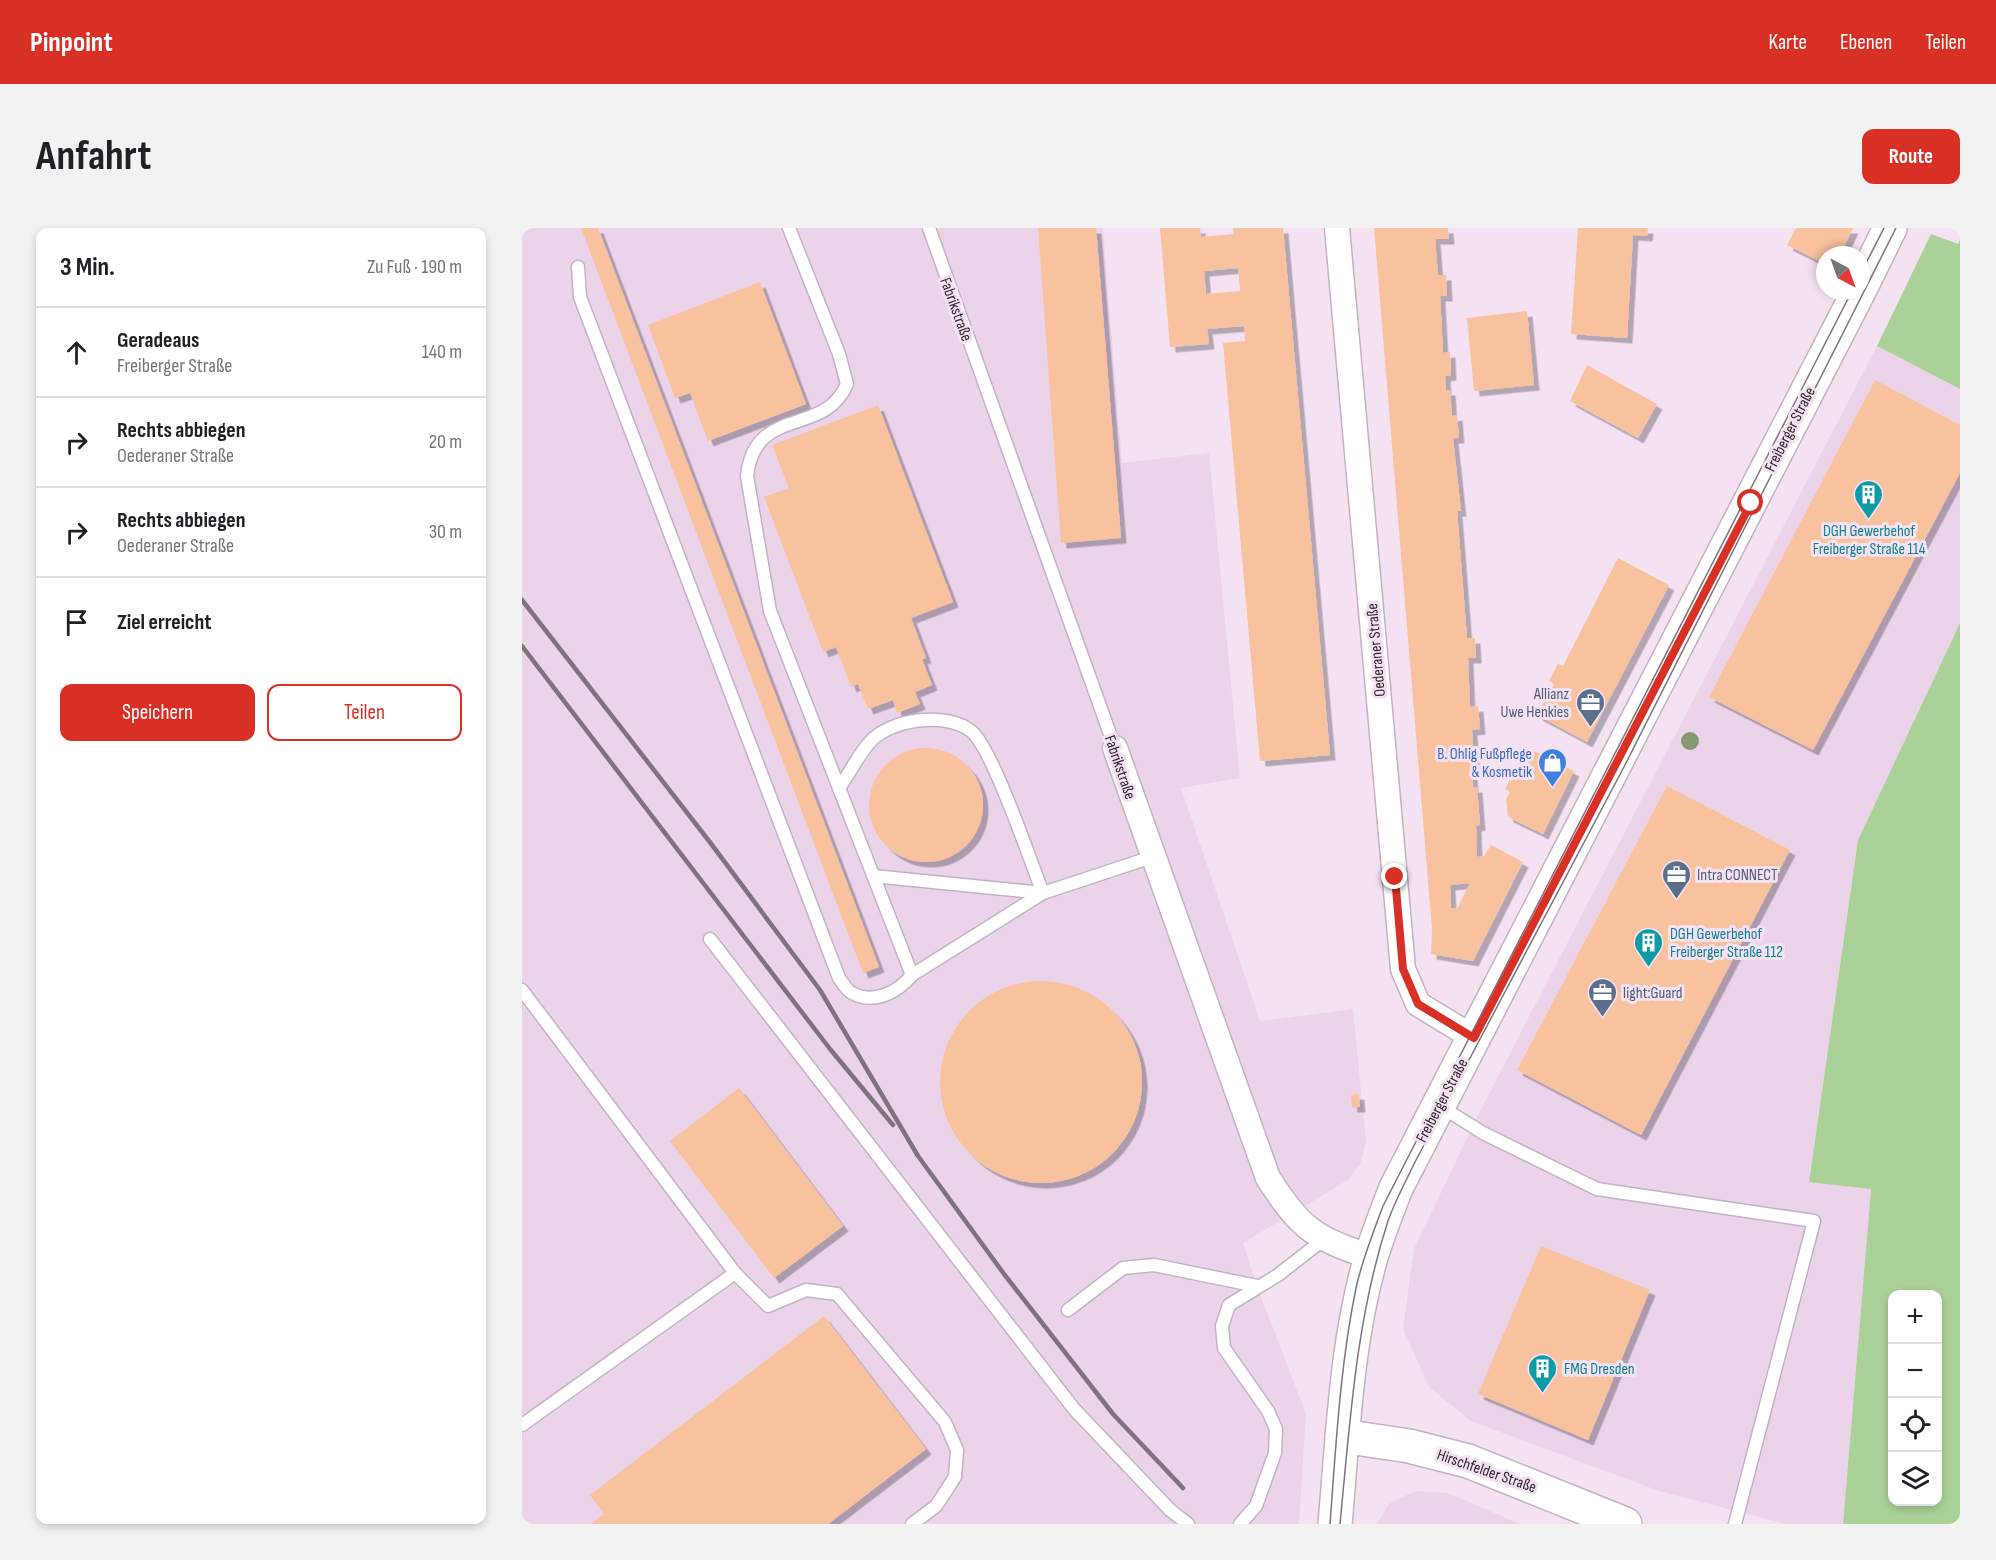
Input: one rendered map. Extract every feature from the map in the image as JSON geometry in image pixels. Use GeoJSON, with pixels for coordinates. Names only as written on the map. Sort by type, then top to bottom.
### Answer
{"type":"FeatureCollection","features":[{"type":"Feature","properties":{"kind":"street","name":"Oederaner Straße"},"geometry":{"type":"LineString","coordinates":[[1337,228],[1403,969],[1418,1004],[1474,1038]]}},
{"type":"Feature","properties":{"kind":"street","name":"Freiberger Straße"},"geometry":{"type":"LineString","coordinates":[[1870,269],[1890,228]]}},
{"type":"Feature","properties":{"kind":"street","name":"Freiberger Straße"},"geometry":{"type":"LineString","coordinates":[[1335,1524],[1342,1436],[1355,1332],[1371,1257],[1396,1188],[1854,300]]}},
{"type":"Feature","properties":{"kind":"street","name":"Fabrikstraße"},"geometry":{"type":"LineString","coordinates":[[1115,748],[1268,1178],[1291,1213],[1323,1240],[1371,1257]]}},
{"type":"Feature","properties":{"kind":"street","name":"Hirschfelder Straße"},"geometry":{"type":"LineString","coordinates":[[1342,1436],[1409,1446],[1468,1461],[1625,1524]]}},
{"type":"Feature","properties":{"kind":"lane"},"geometry":{"type":"LineString","coordinates":[[789,228],[839,354],[847,384],[830,409],[772,431],[760,440],[749,456],[747,476],[770,611],[912,975]]}},
{"type":"Feature","properties":{"kind":"lane","name":"Fabrikstraße"},"geometry":{"type":"LineString","coordinates":[[929,228],[1115,748]]}},
{"type":"Feature","properties":{"kind":"lane"},"geometry":{"type":"LineString","coordinates":[[578,267],[580,297],[839,978],[851,993],[875,998],[900,990],[912,975],[1043,893],[1152,857]]}},
{"type":"Feature","properties":{"kind":"lane"},"geometry":{"type":"LineString","coordinates":[[839,788],[870,741],[906,721],[941,720],[971,731],[989,757],[1043,893]]}},
{"type":"Feature","properties":{"kind":"lane"},"geometry":{"type":"LineString","coordinates":[[873,876],[1043,893]]}},
{"type":"Feature","properties":{"kind":"lane"},"geometry":{"type":"LineString","coordinates":[[710,939],[1074,1409],[1170,1510],[1188,1524]]}},
{"type":"Feature","properties":{"kind":"lane"},"geometry":{"type":"LineString","coordinates":[[522,990],[735,1273],[768,1306],[806,1290],[837,1294],[945,1422],[957,1450],[955,1477],[936,1506],[912,1524]]}},
{"type":"Feature","properties":{"kind":"lane"},"geometry":{"type":"LineString","coordinates":[[1438,1105],[1483,1133],[1597,1189],[1814,1221],[1735,1524]]}},
{"type":"Feature","properties":{"kind":"lane"},"geometry":{"type":"LineString","coordinates":[[1240,1524],[1256,1506],[1275,1453],[1276,1430],[1268,1411],[1224,1348],[1222,1326],[1229,1305],[1278,1275],[1323,1240]]}},
{"type":"Feature","properties":{"kind":"lane"},"geometry":{"type":"LineString","coordinates":[[1068,1310],[1123,1268],[1154,1265],[1257,1286]]}},
{"type":"Feature","properties":{"kind":"lane"},"geometry":{"type":"LineString","coordinates":[[522,1425],[735,1273]]}},
{"type":"Feature","properties":{"kind":"shaded area"},"geometry":{"type":"Polygon","coordinates":[[[522,228],[1103,228],[1122,463],[1209,453],[1240,778],[1181,788],[1260,1021],[1353,1009],[1366,1142],[1360,1164],[1348,1180],[1243,1243],[1306,1414],[1299,1524],[522,1524],[522,228]]]}},
{"type":"Feature","properties":{"kind":"shaded area"},"geometry":{"type":"Polygon","coordinates":[[[1877,346],[1960,389],[1960,623],[1858,840],[1809,1181],[1871,1188],[1843,1524],[1786,1524],[1659,1491],[1471,1421],[1429,1387],[1403,1329],[1414,1249],[1478,1115],[1877,346]]]}},
{"type":"Feature","properties":{"kind":"shaded area"},"geometry":{"type":"Polygon","coordinates":[[[1415,1491],[1448,1493],[1520,1524],[1377,1524],[1389,1504],[1415,1491]]]}},
{"type":"Feature","properties":{"kind":"green space"},"geometry":{"type":"Polygon","coordinates":[[[1931,234],[1958,244],[1960,240],[1960,389],[1877,346],[1931,234]]]}},
{"type":"Feature","properties":{"kind":"green space"},"geometry":{"type":"Polygon","coordinates":[[[1960,623],[1960,1524],[1843,1524],[1871,1189],[1809,1182],[1858,840],[1960,623]]]}},
{"type":"Feature","properties":{"kind":"building"},"geometry":{"type":"Polygon","coordinates":[[[581,228],[598,228],[879,967],[863,973],[581,228]]]}},
{"type":"Feature","properties":{"kind":"building"},"geometry":{"type":"Polygon","coordinates":[[[1038,228],[1096,228],[1121,538],[1061,543],[1038,228]]]}},
{"type":"Feature","properties":{"kind":"building"},"geometry":{"type":"Polygon","coordinates":[[[1160,228],[1200,228],[1201,237],[1234,234],[1233,228],[1283,228],[1330,755],[1260,761],[1223,343],[1245,341],[1244,326],[1207,329],[1209,344],[1170,347],[1160,228]],[[1238,268],[1204,271],[1206,294],[1240,291],[1238,268]]]}},
{"type":"Feature","properties":{"kind":"building"},"geometry":{"type":"Polygon","coordinates":[[[1374,228],[1448,228],[1449,239],[1435,239],[1438,275],[1446,275],[1447,296],[1440,296],[1443,353],[1450,352],[1451,375],[1445,376],[1446,390],[1450,390],[1452,416],[1457,415],[1459,438],[1453,438],[1461,511],[1457,511],[1467,638],[1475,638],[1476,658],[1468,658],[1470,707],[1478,706],[1480,729],[1472,730],[1474,760],[1471,760],[1473,787],[1477,787],[1480,825],[1476,826],[1477,857],[1484,856],[1491,845],[1523,862],[1473,961],[1431,954],[1432,929],[1374,228]],[[1470,883],[1450,885],[1451,908],[1457,909],[1470,883]]]}},
{"type":"Feature","properties":{"kind":"building"},"geometry":{"type":"Polygon","coordinates":[[[1578,228],[1648,228],[1647,236],[1633,235],[1627,338],[1571,334],[1578,228]]]}},
{"type":"Feature","properties":{"kind":"building"},"geometry":{"type":"Polygon","coordinates":[[[1796,228],[1853,228],[1844,246],[1816,246],[1816,260],[1787,245],[1796,228]]]}},
{"type":"Feature","properties":{"kind":"building"},"geometry":{"type":"Polygon","coordinates":[[[760,282],[806,404],[708,441],[690,393],[675,398],[648,325],[760,282]]]}},
{"type":"Feature","properties":{"kind":"building"},"geometry":{"type":"Polygon","coordinates":[[[1527,311],[1534,385],[1474,391],[1467,318],[1527,311]]]}},
{"type":"Feature","properties":{"kind":"building"},"geometry":{"type":"Polygon","coordinates":[[[1587,365],[1657,404],[1638,438],[1570,401],[1587,365]]]}},
{"type":"Feature","properties":{"kind":"building","name":"DGH Gewerbehof Freiberger Straße 114"},"geometry":{"type":"Polygon","coordinates":[[[1875,380],[1960,425],[1960,473],[1813,750],[1709,697],[1875,380]]]}},
{"type":"Feature","properties":{"kind":"building"},"geometry":{"type":"Polygon","coordinates":[[[878,405],[953,602],[911,618],[926,658],[922,659],[932,685],[915,692],[920,704],[897,713],[893,700],[868,709],[858,684],[851,687],[836,647],[823,652],[764,497],[789,488],[772,445],[878,405]]]}},
{"type":"Feature","properties":{"kind":"building"},"geometry":{"type":"Polygon","coordinates":[[[1618,558],[1669,585],[1587,742],[1537,715],[1554,684],[1549,681],[1553,673],[1558,664],[1563,666],[1618,558]]]}},
{"type":"Feature","properties":{"kind":"building"},"geometry":{"type":"Polygon","coordinates":[[[1526,747],[1574,771],[1543,834],[1508,817],[1506,799],[1510,792],[1505,789],[1526,747]]]}},
{"type":"Feature","properties":{"kind":"building"},"geometry":{"type":"Polygon","coordinates":[[[926,748],[948,752],[967,764],[979,783],[983,805],[979,827],[967,846],[948,858],[926,862],[904,858],[885,846],[873,827],[869,805],[873,783],[885,764],[904,752],[926,748]]]}},
{"type":"Feature","properties":{"kind":"building","name":"DGH Gewerbehof Freiberger Straße 112"},"geometry":{"type":"Polygon","coordinates":[[[1667,786],[1790,850],[1641,1135],[1517,1070],[1667,786]]]}},
{"type":"Feature","properties":{"kind":"building"},"geometry":{"type":"Polygon","coordinates":[[[1041,981],[1061,983],[1088,993],[1105,1004],[1119,1018],[1134,1044],[1140,1062],[1142,1082],[1140,1102],[1130,1129],[1119,1146],[1105,1160],[1079,1175],[1061,1181],[1041,1183],[1021,1181],[994,1171],[977,1160],[963,1146],[948,1120],[942,1102],[940,1082],[942,1062],[952,1035],[963,1018],[977,1004],[1003,989],[1021,983],[1041,981]]]}},
{"type":"Feature","properties":{"kind":"building"},"geometry":{"type":"Polygon","coordinates":[[[739,1088],[843,1226],[774,1278],[670,1141],[739,1088]]]}},
{"type":"Feature","properties":{"kind":"building"},"geometry":{"type":"Polygon","coordinates":[[[1359,1094],[1360,1107],[1352,1107],[1351,1095],[1359,1094]]]}},
{"type":"Feature","properties":{"kind":"building"},"geometry":{"type":"Polygon","coordinates":[[[1541,1246],[1650,1290],[1588,1440],[1478,1394],[1541,1246]]]}},
{"type":"Feature","properties":{"kind":"building"},"geometry":{"type":"Polygon","coordinates":[[[824,1316],[926,1449],[828,1524],[591,1524],[604,1514],[590,1495],[824,1316]]]}},
{"type":"Feature","properties":{"kind":"tram line"},"geometry":{"type":"LineString","coordinates":[[1870,255],[1884,228]]}},
{"type":"Feature","properties":{"kind":"tram line"},"geometry":{"type":"LineString","coordinates":[[1340,1524],[1361,1333],[1377,1258],[1394,1206],[1415,1162],[1625,765],[1896,228]]}},
{"type":"Feature","properties":{"kind":"tram line"},"geometry":{"type":"LineString","coordinates":[[1330,1524],[1346,1347],[1361,1267],[1383,1206],[1847,300]]}},
{"type":"Feature","properties":{"kind":"railway"},"geometry":{"type":"LineString","coordinates":[[522,600],[709,841],[820,990],[918,1156],[1004,1274],[1113,1414],[1183,1488]]}},
{"type":"Feature","properties":{"kind":"railway"},"geometry":{"type":"LineString","coordinates":[[522,646],[830,1049],[893,1125]]}},
{"type":"Feature","properties":{"kind":"place","name":"DGH Gewerbehof Freiberger Straße 114"},"geometry":{"type":"Point","coordinates":[1869,520]}},
{"type":"Feature","properties":{"kind":"place","name":"Allianz Uwe Henkies"},"geometry":{"type":"Point","coordinates":[1590,728]}},
{"type":"Feature","properties":{"kind":"place","name":"B. Ohlig Fußpflege & Kosmetik"},"geometry":{"type":"Point","coordinates":[1553,788]}},
{"type":"Feature","properties":{"kind":"place","name":"Intra CONNECT"},"geometry":{"type":"Point","coordinates":[1676,900]}},
{"type":"Feature","properties":{"kind":"place","name":"DGH Gewerbehof Freiberger Straße 112"},"geometry":{"type":"Point","coordinates":[1649,968]}},
{"type":"Feature","properties":{"kind":"place","name":"light:Guard"},"geometry":{"type":"Point","coordinates":[1602,1018]}},
{"type":"Feature","properties":{"kind":"place","name":"FMG Dresden"},"geometry":{"type":"Point","coordinates":[1543,1394]}},
{"type":"Feature","properties":{"kind":"route"},"geometry":{"type":"LineString","coordinates":[[1395,877],[1403,969],[1418,1004],[1474,1038],[1751,503]]}}]}
